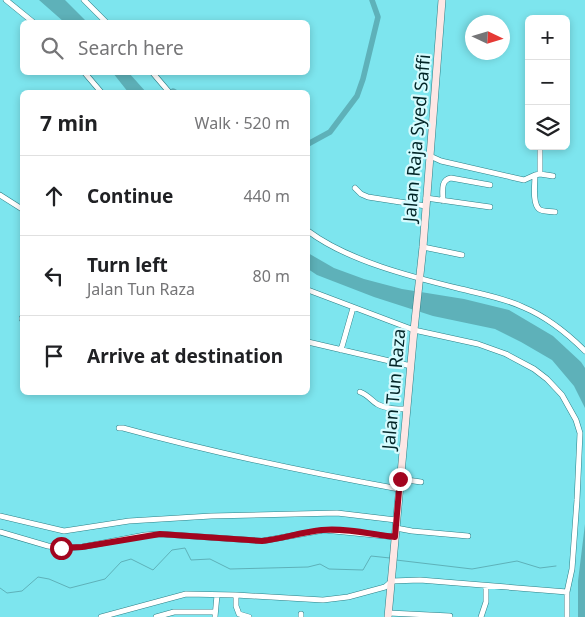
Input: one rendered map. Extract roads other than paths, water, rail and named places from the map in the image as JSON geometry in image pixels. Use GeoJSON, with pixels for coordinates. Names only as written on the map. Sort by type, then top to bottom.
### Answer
{"type":"FeatureCollection","features":[{"type":"Feature","properties":{"kind":"main road","name":"Jalan Raja Syed Saffi"},"geometry":{"type":"LineString","coordinates":[[416,313],[423,247],[442,0]]}},
{"type":"Feature","properties":{"kind":"main road","name":"Jalan Tun Raza"},"geometry":{"type":"LineString","coordinates":[[388,615],[416,313]]}},
{"type":"Feature","properties":{"kind":"street"},"geometry":{"type":"LineString","coordinates":[[6,0],[31,20]]}},
{"type":"Feature","properties":{"kind":"street"},"geometry":{"type":"LineString","coordinates":[[84,0],[104,20]]}},
{"type":"Feature","properties":{"kind":"street"},"geometry":{"type":"LineString","coordinates":[[87,75],[99,90]]}},
{"type":"Feature","properties":{"kind":"street"},"geometry":{"type":"LineString","coordinates":[[155,75],[167,90]]}},
{"type":"Feature","properties":{"kind":"street"},"geometry":{"type":"LineString","coordinates":[[540,150],[535,199],[536,207],[540,210],[555,212]]}},
{"type":"Feature","properties":{"kind":"street"},"geometry":{"type":"LineString","coordinates":[[430,156],[441,161],[524,180],[538,175],[553,176]]}},
{"type":"Feature","properties":{"kind":"street"},"geometry":{"type":"LineString","coordinates":[[443,201],[442,191],[446,179],[451,178],[490,185]]}},
{"type":"Feature","properties":{"kind":"street"},"geometry":{"type":"LineString","coordinates":[[356,188],[362,194],[378,199],[426,202],[443,201],[490,207]]}},
{"type":"Feature","properties":{"kind":"street"},"geometry":{"type":"LineString","coordinates":[[0,195],[20,209]]}},
{"type":"Feature","properties":{"kind":"street"},"geometry":{"type":"LineString","coordinates":[[310,232],[329,246],[419,280],[494,297],[523,306],[562,329],[585,351]]}},
{"type":"Feature","properties":{"kind":"street"},"geometry":{"type":"LineString","coordinates":[[423,247],[462,255]]}},
{"type":"Feature","properties":{"kind":"street"},"geometry":{"type":"LineString","coordinates":[[310,291],[414,330],[478,344],[516,359],[527,364],[547,379],[562,395],[579,427],[580,441],[572,569],[567,592],[567,617]]}},
{"type":"Feature","properties":{"kind":"street"},"geometry":{"type":"LineString","coordinates":[[341,350],[353,308]]}},
{"type":"Feature","properties":{"kind":"street"},"geometry":{"type":"LineString","coordinates":[[310,342],[411,366]]}},
{"type":"Feature","properties":{"kind":"street"},"geometry":{"type":"LineString","coordinates":[[360,392],[384,407],[407,409]]}},
{"type":"Feature","properties":{"kind":"street"},"geometry":{"type":"LineString","coordinates":[[119,428],[316,474],[399,489]]}},
{"type":"Feature","properties":{"kind":"street"},"geometry":{"type":"LineString","coordinates":[[400,479],[421,482]]}},
{"type":"Feature","properties":{"kind":"street"},"geometry":{"type":"LineString","coordinates":[[0,516],[64,531],[139,520],[337,513],[396,524],[412,531],[468,536]]}},
{"type":"Feature","properties":{"kind":"street"},"geometry":{"type":"LineString","coordinates":[[0,532],[61,548],[82,547],[160,534],[262,541],[330,530],[395,537]]}},
{"type":"Feature","properties":{"kind":"street"},"geometry":{"type":"LineString","coordinates":[[101,617],[172,597],[195,594],[323,600],[348,597],[385,587],[392,580],[420,580],[567,592]]}},
{"type":"Feature","properties":{"kind":"street"},"geometry":{"type":"LineString","coordinates":[[481,617],[486,602],[486,586]]}},
{"type":"Feature","properties":{"kind":"street"},"geometry":{"type":"LineString","coordinates":[[156,617],[215,615],[217,595]]}},
{"type":"Feature","properties":{"kind":"street"},"geometry":{"type":"LineString","coordinates":[[236,595],[236,606],[239,614],[249,617]]}},
{"type":"Feature","properties":{"kind":"street"},"geometry":{"type":"LineString","coordinates":[[388,615],[450,616]]}},
{"type":"Feature","properties":{"kind":"water"},"geometry":{"type":"Polygon","coordinates":[[[39,0],[65,0],[85,20],[62,20],[39,0]]]}},
{"type":"Feature","properties":{"kind":"water"},"geometry":{"type":"Polygon","coordinates":[[[115,75],[131,75],[144,90],[126,90],[115,75]]]}},
{"type":"Feature","properties":{"kind":"water"},"geometry":{"type":"Polygon","coordinates":[[[310,254],[334,268],[364,279],[402,289],[464,299],[509,310],[553,336],[581,362],[585,368],[585,408],[574,386],[552,360],[495,329],[433,316],[374,297],[317,275],[310,270],[310,254]]]}},
{"type":"Feature","properties":{"kind":"water"},"geometry":{"type":"Polygon","coordinates":[[[585,524],[585,617],[578,617],[578,581],[585,524]]]}},
{"type":"Feature","properties":{"kind":"waterway"},"geometry":{"type":"LineString","coordinates":[[310,143],[330,132],[357,96],[378,17],[372,0]]}},
{"type":"Feature","properties":{"kind":"waterway"},"geometry":{"type":"LineString","coordinates":[[0,588],[7,593],[22,591],[38,577],[49,579],[70,588],[105,579],[121,562],[131,559],[153,570],[172,550],[185,548],[191,560],[210,559],[230,569],[308,567],[320,564],[329,569],[363,570],[371,556],[390,558]]}},
{"type":"Feature","properties":{"kind":"waterway"},"geometry":{"type":"LineString","coordinates":[[396,560],[472,569],[517,561],[540,568],[556,566]]}}]}
